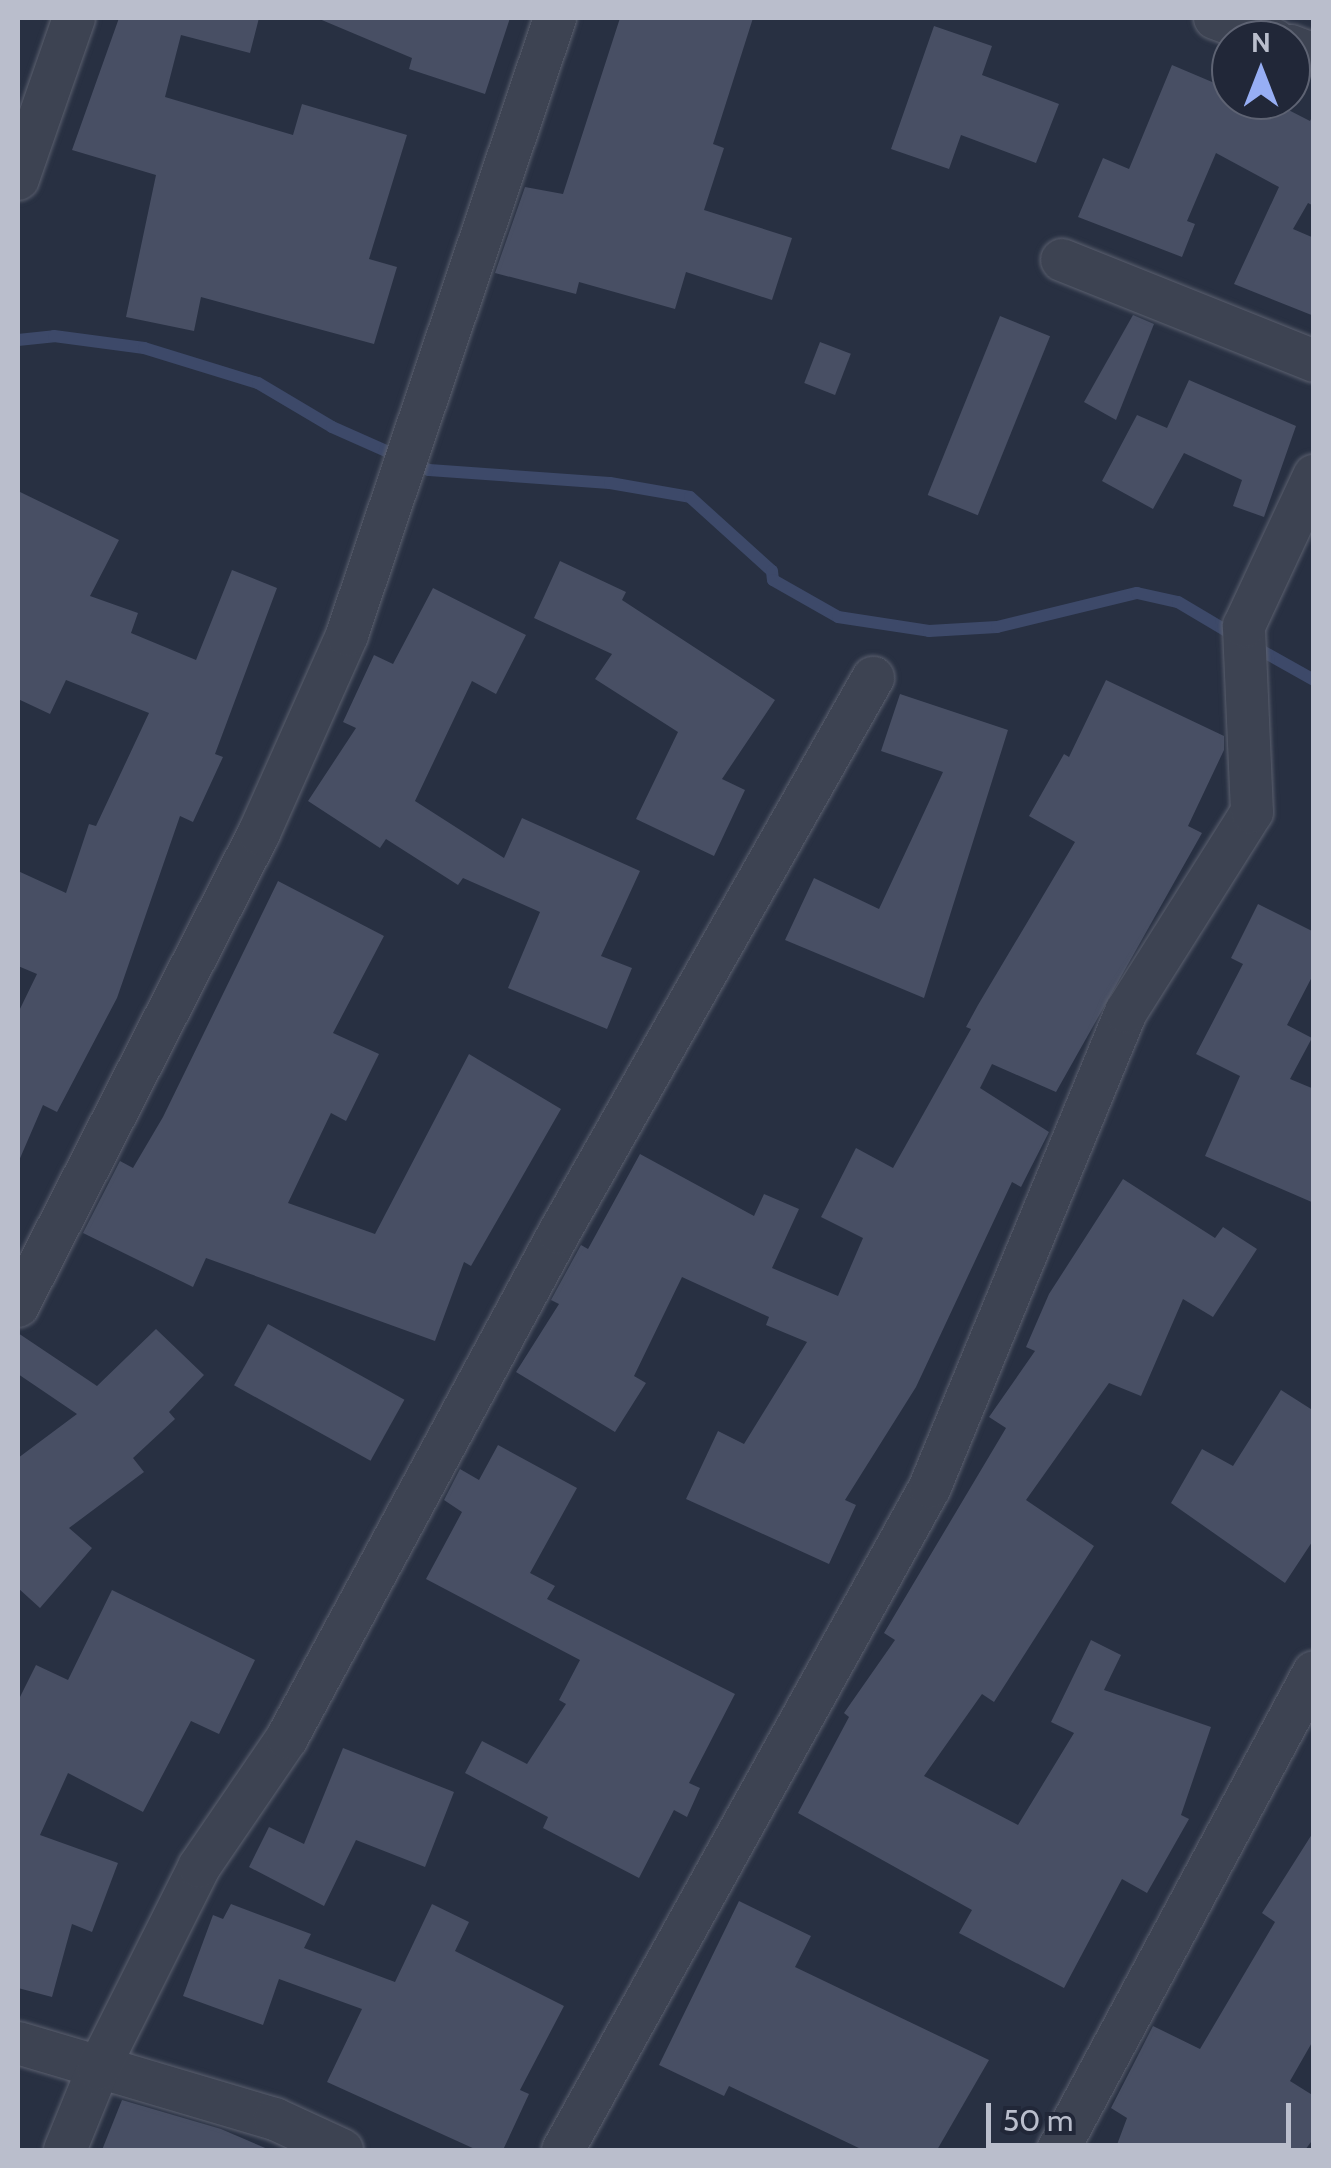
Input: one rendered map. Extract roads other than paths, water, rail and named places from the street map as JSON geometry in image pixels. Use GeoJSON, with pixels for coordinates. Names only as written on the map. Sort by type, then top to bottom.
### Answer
{"type":"FeatureCollection","features":[{"type":"Feature","properties":{"kind":"street"},"geometry":{"type":"LineString","coordinates":[[18,179],[74,18]]}},
{"type":"Feature","properties":{"kind":"street"},"geometry":{"type":"LineString","coordinates":[[18,1306],[258,833],[347,636],[555,18]]}},
{"type":"Feature","properties":{"kind":"street"},"geometry":{"type":"LineString","coordinates":[[1062,260],[1314,360]]}},
{"type":"Feature","properties":{"kind":"street"},"geometry":{"type":"LineString","coordinates":[[563,2150],[930,1487],[1126,1012],[1252,812],[1244,626],[1314,476]]}},
{"type":"Feature","properties":{"kind":"street"},"geometry":{"type":"LineString","coordinates":[[65,2150],[98,2068],[198,1866],[288,1738],[560,1234],[873,678]]}},
{"type":"Feature","properties":{"kind":"street"},"geometry":{"type":"LineString","coordinates":[[1058,2150],[1314,1672]]}},
{"type":"Feature","properties":{"kind":"street"},"geometry":{"type":"LineString","coordinates":[[18,2043],[275,2119],[342,2150]]}},
{"type":"Feature","properties":{"kind":"waterway"},"geometry":{"type":"LineString","coordinates":[[18,340],[54,336],[144,348],[258,383],[332,427],[429,470],[610,483],[690,497],[772,571],[773,580],[838,617],[929,631],[997,627],[1137,593],[1178,602],[1237,637]]}},
{"type":"Feature","properties":{"kind":"waterway"},"geometry":{"type":"LineString","coordinates":[[1255,647],[1314,680]]}}]}
